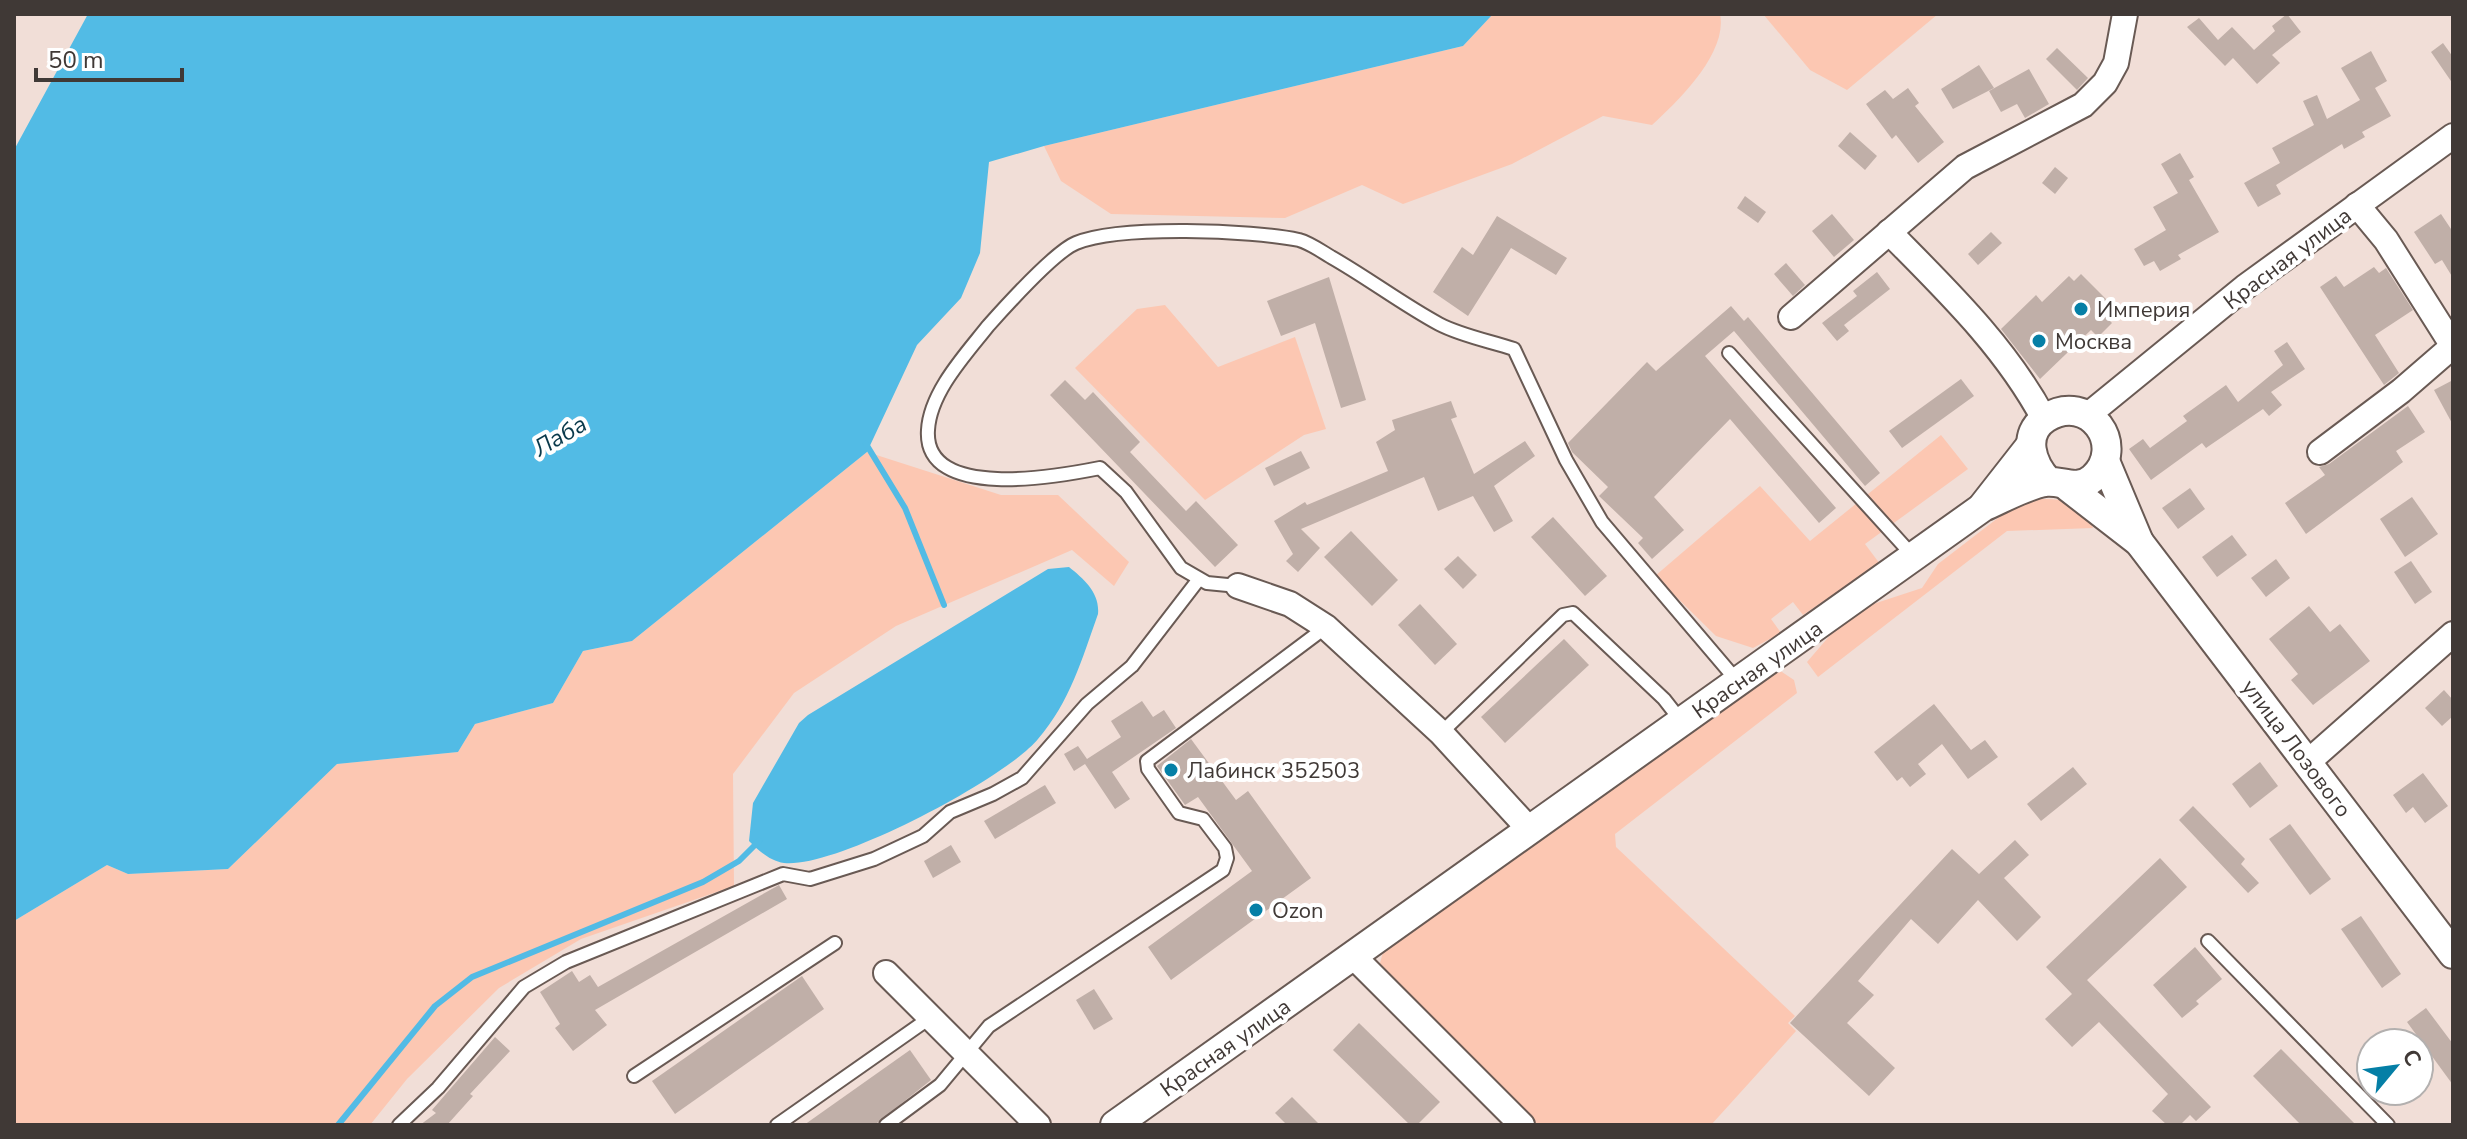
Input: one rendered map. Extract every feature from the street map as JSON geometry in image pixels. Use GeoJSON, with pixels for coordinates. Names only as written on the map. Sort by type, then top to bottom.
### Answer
{"type":"FeatureCollection","features":[{"type":"Feature","properties":{"kind":"street"},"geometry":{"type":"LineString","coordinates":[[1791,317],[1965,167],[2083,105],[2105,83],[2116,63],[2125,14]]}},
{"type":"Feature","properties":{"kind":"street","name":"Красная улица"},"geometry":{"type":"LineString","coordinates":[[2088,415],[2245,287],[2453,136]]}},
{"type":"Feature","properties":{"kind":"street"},"geometry":{"type":"LineString","coordinates":[[2320,452],[2401,391],[2453,346],[2386,240],[2357,205]]}},
{"type":"Feature","properties":{"kind":"street"},"geometry":{"type":"LineString","coordinates":[[1889,232],[1969,314],[2022,377],[2044,419],[2062,411],[2076,410],[2088,415],[2101,428],[2106,444],[2105,461]]}},
{"type":"Feature","properties":{"kind":"street","name":"Красная улица"},"geometry":{"type":"LineString","coordinates":[[1115,1125],[1983,507],[2030,446],[2036,427],[2044,419]]}},
{"type":"Feature","properties":{"kind":"street"},"geometry":{"type":"LineString","coordinates":[[2030,446],[2035,468],[2058,484]]}},
{"type":"Feature","properties":{"kind":"street","name":"Красная улица"},"geometry":{"type":"LineString","coordinates":[[1983,507],[2058,484],[2091,480],[2105,461]]}},
{"type":"Feature","properties":{"kind":"street","name":"улица Лозового"},"geometry":{"type":"LineString","coordinates":[[2105,461],[2139,542],[2453,954]]}},
{"type":"Feature","properties":{"kind":"street","name":"улица Лозового"},"geometry":{"type":"LineString","coordinates":[[2058,484],[2139,542]]}},
{"type":"Feature","properties":{"kind":"street"},"geometry":{"type":"LineString","coordinates":[[1238,586],[1290,604],[1326,627],[1441,733],[1530,830]]}},
{"type":"Feature","properties":{"kind":"street"},"geometry":{"type":"LineString","coordinates":[[2308,762],[2453,634]]}},
{"type":"Feature","properties":{"kind":"street"},"geometry":{"type":"LineString","coordinates":[[1353,956],[1522,1125]]}},
{"type":"Feature","properties":{"kind":"street"},"geometry":{"type":"LineString","coordinates":[[886,973],[1038,1125]]}},
{"type":"Feature","properties":{"kind":"lane"},"geometry":{"type":"LineString","coordinates":[[1238,586],[1207,583],[1181,568],[1126,492],[1100,468],[1018,480],[971,477],[944,466],[932,452],[928,430],[937,399],[962,359],[1005,306],[1073,244],[1148,233],[1258,235],[1302,241],[1442,325],[1514,349],[1566,460],[1602,522],[1738,682]]}},
{"type":"Feature","properties":{"kind":"lane"},"geometry":{"type":"LineString","coordinates":[[1729,353],[1914,557]]}},
{"type":"Feature","properties":{"kind":"lane"},"geometry":{"type":"LineString","coordinates":[[399,1125],[438,1088],[524,987],[566,962],[783,874],[810,879],[874,859],[923,836],[950,812],[1022,778],[1087,704],[1132,666],[1199,579]]}},
{"type":"Feature","properties":{"kind":"lane"},"geometry":{"type":"LineString","coordinates":[[1441,733],[1563,615],[1573,613],[1664,699],[1682,722]]}},
{"type":"Feature","properties":{"kind":"lane"},"geometry":{"type":"LineString","coordinates":[[886,1125],[940,1085],[969,1055],[989,1026],[1223,870],[1227,858],[1225,848],[1203,819],[1179,813],[1148,769],[1147,761],[1326,627]]}},
{"type":"Feature","properties":{"kind":"lane"},"geometry":{"type":"LineString","coordinates":[[2208,941],[2388,1125]]}},
{"type":"Feature","properties":{"kind":"lane"},"geometry":{"type":"LineString","coordinates":[[634,1076],[835,943]]}},
{"type":"Feature","properties":{"kind":"lane"},"geometry":{"type":"LineString","coordinates":[[777,1125],[931,1017]]}},
{"type":"Feature","properties":{"kind":"shaded area"},"geometry":{"type":"Polygon","coordinates":[[[1493,14],[1720,14],[1720,29],[1709,60],[1699,75],[1652,125],[1603,116],[1512,164],[1403,204],[1362,185],[1285,218],[1111,214],[1061,181],[1044,146],[1463,46],[1493,14]]]}},
{"type":"Feature","properties":{"kind":"shaded area"},"geometry":{"type":"Polygon","coordinates":[[[1763,14],[1938,14],[1847,90],[1810,70],[1763,14]]]}},
{"type":"Feature","properties":{"kind":"shaded area"},"geometry":{"type":"Polygon","coordinates":[[[1165,305],[1218,367],[1295,337],[1326,429],[1304,435],[1205,500],[1075,368],[1137,309],[1165,305]]]}},
{"type":"Feature","properties":{"kind":"shaded area"},"geometry":{"type":"Polygon","coordinates":[[[1941,435],[1968,469],[1865,544],[1880,564],[1803,615],[1793,602],[1771,619],[1781,633],[1753,648],[1716,636],[1655,576],[1760,486],[1810,541],[1941,435]]]}},
{"type":"Feature","properties":{"kind":"shaded area"},"geometry":{"type":"Polygon","coordinates":[[[867,452],[1001,495],[1058,495],[1129,562],[1114,586],[1072,550],[896,626],[794,693],[733,774],[734,886],[581,939],[499,988],[407,1079],[370,1125],[14,1125],[14,921],[107,865],[128,874],[228,869],[337,764],[458,752],[475,724],[553,703],[583,651],[632,641],[867,452]]]}},
{"type":"Feature","properties":{"kind":"shaded area"},"geometry":{"type":"Polygon","coordinates":[[[2039,499],[2073,503],[2085,512],[2093,528],[2007,531],[1818,677],[1807,662],[1832,633],[1861,608],[1922,588],[1938,564],[2007,511],[2039,499]]]}},
{"type":"Feature","properties":{"kind":"shaded area"},"geometry":{"type":"Polygon","coordinates":[[[1779,670],[1794,680],[1797,693],[1615,834],[1616,847],[1795,1016],[1788,1023],[1796,1031],[1711,1125],[1528,1125],[1379,967],[1384,948],[1779,670]]]}},
{"type":"Feature","properties":{"kind":"water","name":"Лаба"},"geometry":{"type":"Polygon","coordinates":[[[88,14],[1493,14],[1463,46],[1044,146],[989,162],[980,253],[961,298],[917,345],[867,452],[632,641],[583,651],[553,703],[475,724],[458,752],[337,764],[228,869],[128,874],[107,865],[14,921],[14,150],[88,14]]]}},
{"type":"Feature","properties":{"kind":"water"},"geometry":{"type":"Polygon","coordinates":[[[1069,567],[1094,593],[1098,614],[1074,680],[1059,710],[1038,739],[1020,756],[992,776],[918,818],[841,852],[808,861],[784,863],[769,858],[749,841],[753,803],[799,723],[808,715],[1048,569],[1069,567]]]}},
{"type":"Feature","properties":{"kind":"building"},"geometry":{"type":"Polygon","coordinates":[[[2287,14],[2301,32],[2272,55],[2280,63],[2257,84],[2233,58],[2225,66],[2187,27],[2199,18],[2218,40],[2232,27],[2254,50],[2275,31],[2272,26],[2287,14]]]}},
{"type":"Feature","properties":{"kind":"building"},"geometry":{"type":"Polygon","coordinates":[[[2443,43],[2453,57],[2453,84],[2431,52],[2443,43]]]}},
{"type":"Feature","properties":{"kind":"building"},"geometry":{"type":"Polygon","coordinates":[[[2057,48],[2088,78],[2077,90],[2046,59],[2057,48]]]}},
{"type":"Feature","properties":{"kind":"building"},"geometry":{"type":"Polygon","coordinates":[[[2371,51],[2387,81],[2375,88],[2391,116],[2362,132],[2365,137],[2344,149],[2342,144],[2276,185],[2281,194],[2258,207],[2244,183],[2280,163],[2272,148],[2314,125],[2303,101],[2317,95],[2327,119],[2360,100],[2341,68],[2371,51]]]}},
{"type":"Feature","properties":{"kind":"building"},"geometry":{"type":"Polygon","coordinates":[[[1979,65],[1994,88],[1953,109],[1941,89],[1979,65]]]}},
{"type":"Feature","properties":{"kind":"building"},"geometry":{"type":"Polygon","coordinates":[[[2029,69],[2049,104],[2025,118],[2017,104],[2001,112],[1989,91],[2029,69]]]}},
{"type":"Feature","properties":{"kind":"building"},"geometry":{"type":"Polygon","coordinates":[[[1908,88],[1919,103],[1915,106],[1944,142],[1918,163],[1896,135],[1892,139],[1866,104],[1885,90],[1893,99],[1908,88]]]}},
{"type":"Feature","properties":{"kind":"building"},"geometry":{"type":"Polygon","coordinates":[[[1850,132],[1877,156],[1865,170],[1838,146],[1850,132]]]}},
{"type":"Feature","properties":{"kind":"building"},"geometry":{"type":"Polygon","coordinates":[[[2180,153],[2194,177],[2189,180],[2219,232],[2178,255],[2181,259],[2160,271],[2154,261],[2144,266],[2134,249],[2166,230],[2153,207],[2178,193],[2161,164],[2180,153]]]}},
{"type":"Feature","properties":{"kind":"building"},"geometry":{"type":"Polygon","coordinates":[[[2055,167],[2068,178],[2055,194],[2042,183],[2055,167]]]}},
{"type":"Feature","properties":{"kind":"building"},"geometry":{"type":"Polygon","coordinates":[[[1745,196],[1766,212],[1758,223],[1737,208],[1745,196]]]}},
{"type":"Feature","properties":{"kind":"building"},"geometry":{"type":"Polygon","coordinates":[[[1832,214],[1854,240],[1834,257],[1812,231],[1832,214]]]}},
{"type":"Feature","properties":{"kind":"building"},"geometry":{"type":"Polygon","coordinates":[[[2441,214],[2453,232],[2453,278],[2442,260],[2435,264],[2414,232],[2441,214]]]}},
{"type":"Feature","properties":{"kind":"building"},"geometry":{"type":"Polygon","coordinates":[[[1497,216],[1567,258],[1556,275],[1511,248],[1468,316],[1433,292],[1462,247],[1473,255],[1497,216]]]}},
{"type":"Feature","properties":{"kind":"building"},"geometry":{"type":"Polygon","coordinates":[[[1991,232],[2002,243],[1978,265],[1968,254],[1991,232]]]}},
{"type":"Feature","properties":{"kind":"building"},"geometry":{"type":"Polygon","coordinates":[[[1786,263],[1805,285],[1793,296],[1774,274],[1786,263]]]}},
{"type":"Feature","properties":{"kind":"building"},"geometry":{"type":"Polygon","coordinates":[[[2374,267],[2379,273],[2386,268],[2413,310],[2375,335],[2399,373],[2384,385],[2320,287],[2336,276],[2344,287],[2374,267]]]}},
{"type":"Feature","properties":{"kind":"building"},"geometry":{"type":"Polygon","coordinates":[[[1877,272],[1890,289],[1844,325],[1849,331],[1837,341],[1822,323],[1857,296],[1853,291],[1877,272]]]}},
{"type":"Feature","properties":{"kind":"building"},"geometry":{"type":"Polygon","coordinates":[[[2081,274],[2117,310],[2108,319],[2112,323],[2098,337],[2091,330],[2040,379],[2001,329],[2036,295],[2042,302],[2069,276],[2074,281],[2081,274]]]}},
{"type":"Feature","properties":{"kind":"building"},"geometry":{"type":"Polygon","coordinates":[[[1329,277],[1366,400],[1341,408],[1315,323],[1281,336],[1267,301],[1329,277]]]}},
{"type":"Feature","properties":{"kind":"building"},"geometry":{"type":"Polygon","coordinates":[[[1731,306],[1744,321],[1748,317],[1880,473],[1865,486],[1734,331],[1705,356],[1836,508],[1819,523],[1730,419],[1654,497],[1684,530],[1652,559],[1638,543],[1643,538],[1599,496],[1608,487],[1572,452],[1568,443],[1647,362],[1656,371],[1731,306]]]}},
{"type":"Feature","properties":{"kind":"building"},"geometry":{"type":"Polygon","coordinates":[[[2287,342],[2305,369],[2271,392],[2282,405],[2269,416],[2263,409],[2206,448],[2202,443],[2151,480],[2129,449],[2143,439],[2150,448],[2187,421],[2183,416],[2226,385],[2238,402],[2283,365],[2274,351],[2287,342]]]}},
{"type":"Feature","properties":{"kind":"building"},"geometry":{"type":"Polygon","coordinates":[[[1961,379],[1974,396],[1902,448],[1889,431],[1961,379]]]}},
{"type":"Feature","properties":{"kind":"building"},"geometry":{"type":"Polygon","coordinates":[[[1065,380],[1085,400],[1093,392],[1140,442],[1130,452],[1186,511],[1196,501],[1238,545],[1215,567],[1050,395],[1065,380]]]}},
{"type":"Feature","properties":{"kind":"building"},"geometry":{"type":"Polygon","coordinates":[[[2453,380],[2453,425],[2434,390],[2453,380]]]}},
{"type":"Feature","properties":{"kind":"building"},"geometry":{"type":"Polygon","coordinates":[[[1451,401],[1457,417],[1451,419],[1474,474],[1525,441],[1535,456],[1494,486],[1513,521],[1494,532],[1473,496],[1438,511],[1424,477],[1301,529],[1320,548],[1298,572],[1286,561],[1293,554],[1274,521],[1305,502],[1307,505],[1388,471],[1376,442],[1395,430],[1392,420],[1451,401]]]}},
{"type":"Feature","properties":{"kind":"building"},"geometry":{"type":"Polygon","coordinates":[[[2408,406],[2425,432],[2396,451],[2403,462],[2306,534],[2285,503],[2325,475],[2319,467],[2329,464],[2408,406]]]}},
{"type":"Feature","properties":{"kind":"building"},"geometry":{"type":"Polygon","coordinates":[[[1301,451],[1310,468],[1274,486],[1265,468],[1301,451]]]}},
{"type":"Feature","properties":{"kind":"building"},"geometry":{"type":"Polygon","coordinates":[[[2190,488],[2205,509],[2178,529],[2162,508],[2190,488]]]}},
{"type":"Feature","properties":{"kind":"building"},"geometry":{"type":"Polygon","coordinates":[[[2412,497],[2438,534],[2405,557],[2380,519],[2412,497]]]}},
{"type":"Feature","properties":{"kind":"building"},"geometry":{"type":"Polygon","coordinates":[[[1553,517],[1607,576],[1585,596],[1531,537],[1553,517]]]}},
{"type":"Feature","properties":{"kind":"building"},"geometry":{"type":"Polygon","coordinates":[[[1351,531],[1398,580],[1372,606],[1324,557],[1351,531]]]}},
{"type":"Feature","properties":{"kind":"building"},"geometry":{"type":"Polygon","coordinates":[[[2232,535],[2247,555],[2217,577],[2202,557],[2232,535]]]}},
{"type":"Feature","properties":{"kind":"building"},"geometry":{"type":"Polygon","coordinates":[[[1458,556],[1477,575],[1463,589],[1444,569],[1458,556]]]}},
{"type":"Feature","properties":{"kind":"building"},"geometry":{"type":"Polygon","coordinates":[[[2276,559],[2290,578],[2266,597],[2251,578],[2276,559]]]}},
{"type":"Feature","properties":{"kind":"building"},"geometry":{"type":"Polygon","coordinates":[[[2411,561],[2432,592],[2415,604],[2394,572],[2411,561]]]}},
{"type":"Feature","properties":{"kind":"building"},"geometry":{"type":"Polygon","coordinates":[[[1420,604],[1457,644],[1435,665],[1398,625],[1420,604]]]}},
{"type":"Feature","properties":{"kind":"building"},"geometry":{"type":"Polygon","coordinates":[[[2309,606],[2330,632],[2340,624],[2370,661],[2313,705],[2291,680],[2298,674],[2269,639],[2309,606]]]}},
{"type":"Feature","properties":{"kind":"building"},"geometry":{"type":"Polygon","coordinates":[[[1564,639],[1589,665],[1505,743],[1481,717],[1564,639]]]}},
{"type":"Feature","properties":{"kind":"building"},"geometry":{"type":"Polygon","coordinates":[[[2444,690],[2453,700],[2453,716],[2442,726],[2425,708],[2444,690]]]}},
{"type":"Feature","properties":{"kind":"building"},"geometry":{"type":"Polygon","coordinates":[[[1142,701],[1153,717],[1164,710],[1176,728],[1112,772],[1130,799],[1115,809],[1085,764],[1074,771],[1064,754],[1078,746],[1087,759],[1121,737],[1111,721],[1142,701]]]}},
{"type":"Feature","properties":{"kind":"building"},"geometry":{"type":"Polygon","coordinates":[[[1934,704],[1971,750],[1985,740],[1998,757],[1968,779],[1942,744],[1918,764],[1926,774],[1910,787],[1902,777],[1897,781],[1874,752],[1934,704]]]}},
{"type":"Feature","properties":{"kind":"building"},"geometry":{"type":"Polygon","coordinates":[[[1191,739],[1236,800],[1248,791],[1311,878],[1171,980],[1148,947],[1252,871],[1198,797],[1185,805],[1157,766],[1191,739]]]}},
{"type":"Feature","properties":{"kind":"building"},"geometry":{"type":"Polygon","coordinates":[[[2260,762],[2278,786],[2250,808],[2232,784],[2260,762]]]}},
{"type":"Feature","properties":{"kind":"building"},"geometry":{"type":"Polygon","coordinates":[[[2073,767],[2087,784],[2041,821],[2027,804],[2073,767]]]}},
{"type":"Feature","properties":{"kind":"building"},"geometry":{"type":"Polygon","coordinates":[[[2423,773],[2448,806],[2425,823],[2413,807],[2406,813],[2393,795],[2423,773]]]}},
{"type":"Feature","properties":{"kind":"building"},"geometry":{"type":"Polygon","coordinates":[[[1045,785],[1056,803],[995,839],[984,821],[1045,785]]]}},
{"type":"Feature","properties":{"kind":"building"},"geometry":{"type":"Polygon","coordinates":[[[2193,806],[2245,859],[2241,864],[2259,883],[2248,893],[2179,820],[2193,806]]]}},
{"type":"Feature","properties":{"kind":"building"},"geometry":{"type":"Polygon","coordinates":[[[2290,824],[2331,879],[2310,895],[2269,839],[2290,824]]]}},
{"type":"Feature","properties":{"kind":"building"},"geometry":{"type":"Polygon","coordinates":[[[2015,840],[2029,855],[2004,878],[2041,917],[2017,941],[1978,900],[1938,944],[1911,919],[1858,981],[1874,995],[1847,1023],[1895,1068],[1869,1096],[1790,1023],[1952,849],[1979,874],[2015,840]]]}},
{"type":"Feature","properties":{"kind":"building"},"geometry":{"type":"Polygon","coordinates":[[[951,845],[961,862],[933,878],[924,861],[951,845]]]}},
{"type":"Feature","properties":{"kind":"building"},"geometry":{"type":"Polygon","coordinates":[[[2160,858],[2187,887],[2087,980],[2211,1107],[2196,1121],[2190,1115],[2180,1125],[2167,1125],[2152,1111],[2168,1094],[2099,1022],[2072,1047],[2045,1019],[2072,994],[2046,967],[2160,858]]]}},
{"type":"Feature","properties":{"kind":"building"},"geometry":{"type":"Polygon","coordinates":[[[779,885],[787,899],[595,1010],[607,1025],[573,1051],[555,1028],[560,1024],[540,992],[572,971],[579,982],[590,975],[598,987],[779,885]]]}},
{"type":"Feature","properties":{"kind":"building"},"geometry":{"type":"Polygon","coordinates":[[[2361,916],[2401,974],[2382,988],[2341,929],[2361,916]]]}},
{"type":"Feature","properties":{"kind":"building"},"geometry":{"type":"Polygon","coordinates":[[[2195,947],[2222,979],[2182,1018],[2153,985],[2195,947]]]}},
{"type":"Feature","properties":{"kind":"building"},"geometry":{"type":"Polygon","coordinates":[[[802,976],[824,1009],[675,1114],[652,1081],[802,976]]]}},
{"type":"Feature","properties":{"kind":"building"},"geometry":{"type":"Polygon","coordinates":[[[1094,989],[1113,1019],[1094,1030],[1076,1000],[1094,989]]]}},
{"type":"Feature","properties":{"kind":"building"},"geometry":{"type":"Polygon","coordinates":[[[2426,1008],[2453,1044],[2453,1085],[2435,1060],[2435,1027],[2411,1027],[2407,1022],[2426,1008]]]}},
{"type":"Feature","properties":{"kind":"building"},"geometry":{"type":"Polygon","coordinates":[[[1359,1023],[1440,1102],[1417,1125],[1410,1125],[1333,1050],[1359,1023]]]}},
{"type":"Feature","properties":{"kind":"building"},"geometry":{"type":"Polygon","coordinates":[[[495,1037],[510,1051],[470,1094],[473,1096],[447,1125],[420,1125],[436,1113],[432,1110],[495,1037]]]}},
{"type":"Feature","properties":{"kind":"building"},"geometry":{"type":"Polygon","coordinates":[[[2281,1049],[2356,1125],[2301,1125],[2253,1076],[2281,1049]]]}},
{"type":"Feature","properties":{"kind":"building"},"geometry":{"type":"Polygon","coordinates":[[[910,1050],[931,1080],[877,1123],[804,1125],[910,1050]]]}},
{"type":"Feature","properties":{"kind":"building"},"geometry":{"type":"Polygon","coordinates":[[[1292,1097],[1320,1125],[1287,1125],[1275,1113],[1292,1097]]]}},
{"type":"Feature","properties":{"kind":"waterway"},"geometry":{"type":"LineString","coordinates":[[866,444],[905,508],[944,605]]}},
{"type":"Feature","properties":{"kind":"waterway"},"geometry":{"type":"LineString","coordinates":[[338,1125],[435,1006],[472,977],[703,882],[739,861],[759,841]]}},
{"type":"Feature","properties":{"kind":"place","name":"Империя"},"geometry":{"type":"Point","coordinates":[2081,309]}},
{"type":"Feature","properties":{"kind":"place","name":"Москва"},"geometry":{"type":"Point","coordinates":[2039,341]}},
{"type":"Feature","properties":{"kind":"place","name":"Лабинск 352503"},"geometry":{"type":"Point","coordinates":[1171,770]}},
{"type":"Feature","properties":{"kind":"place","name":"Ozon"},"geometry":{"type":"Point","coordinates":[1256,910]}}]}
